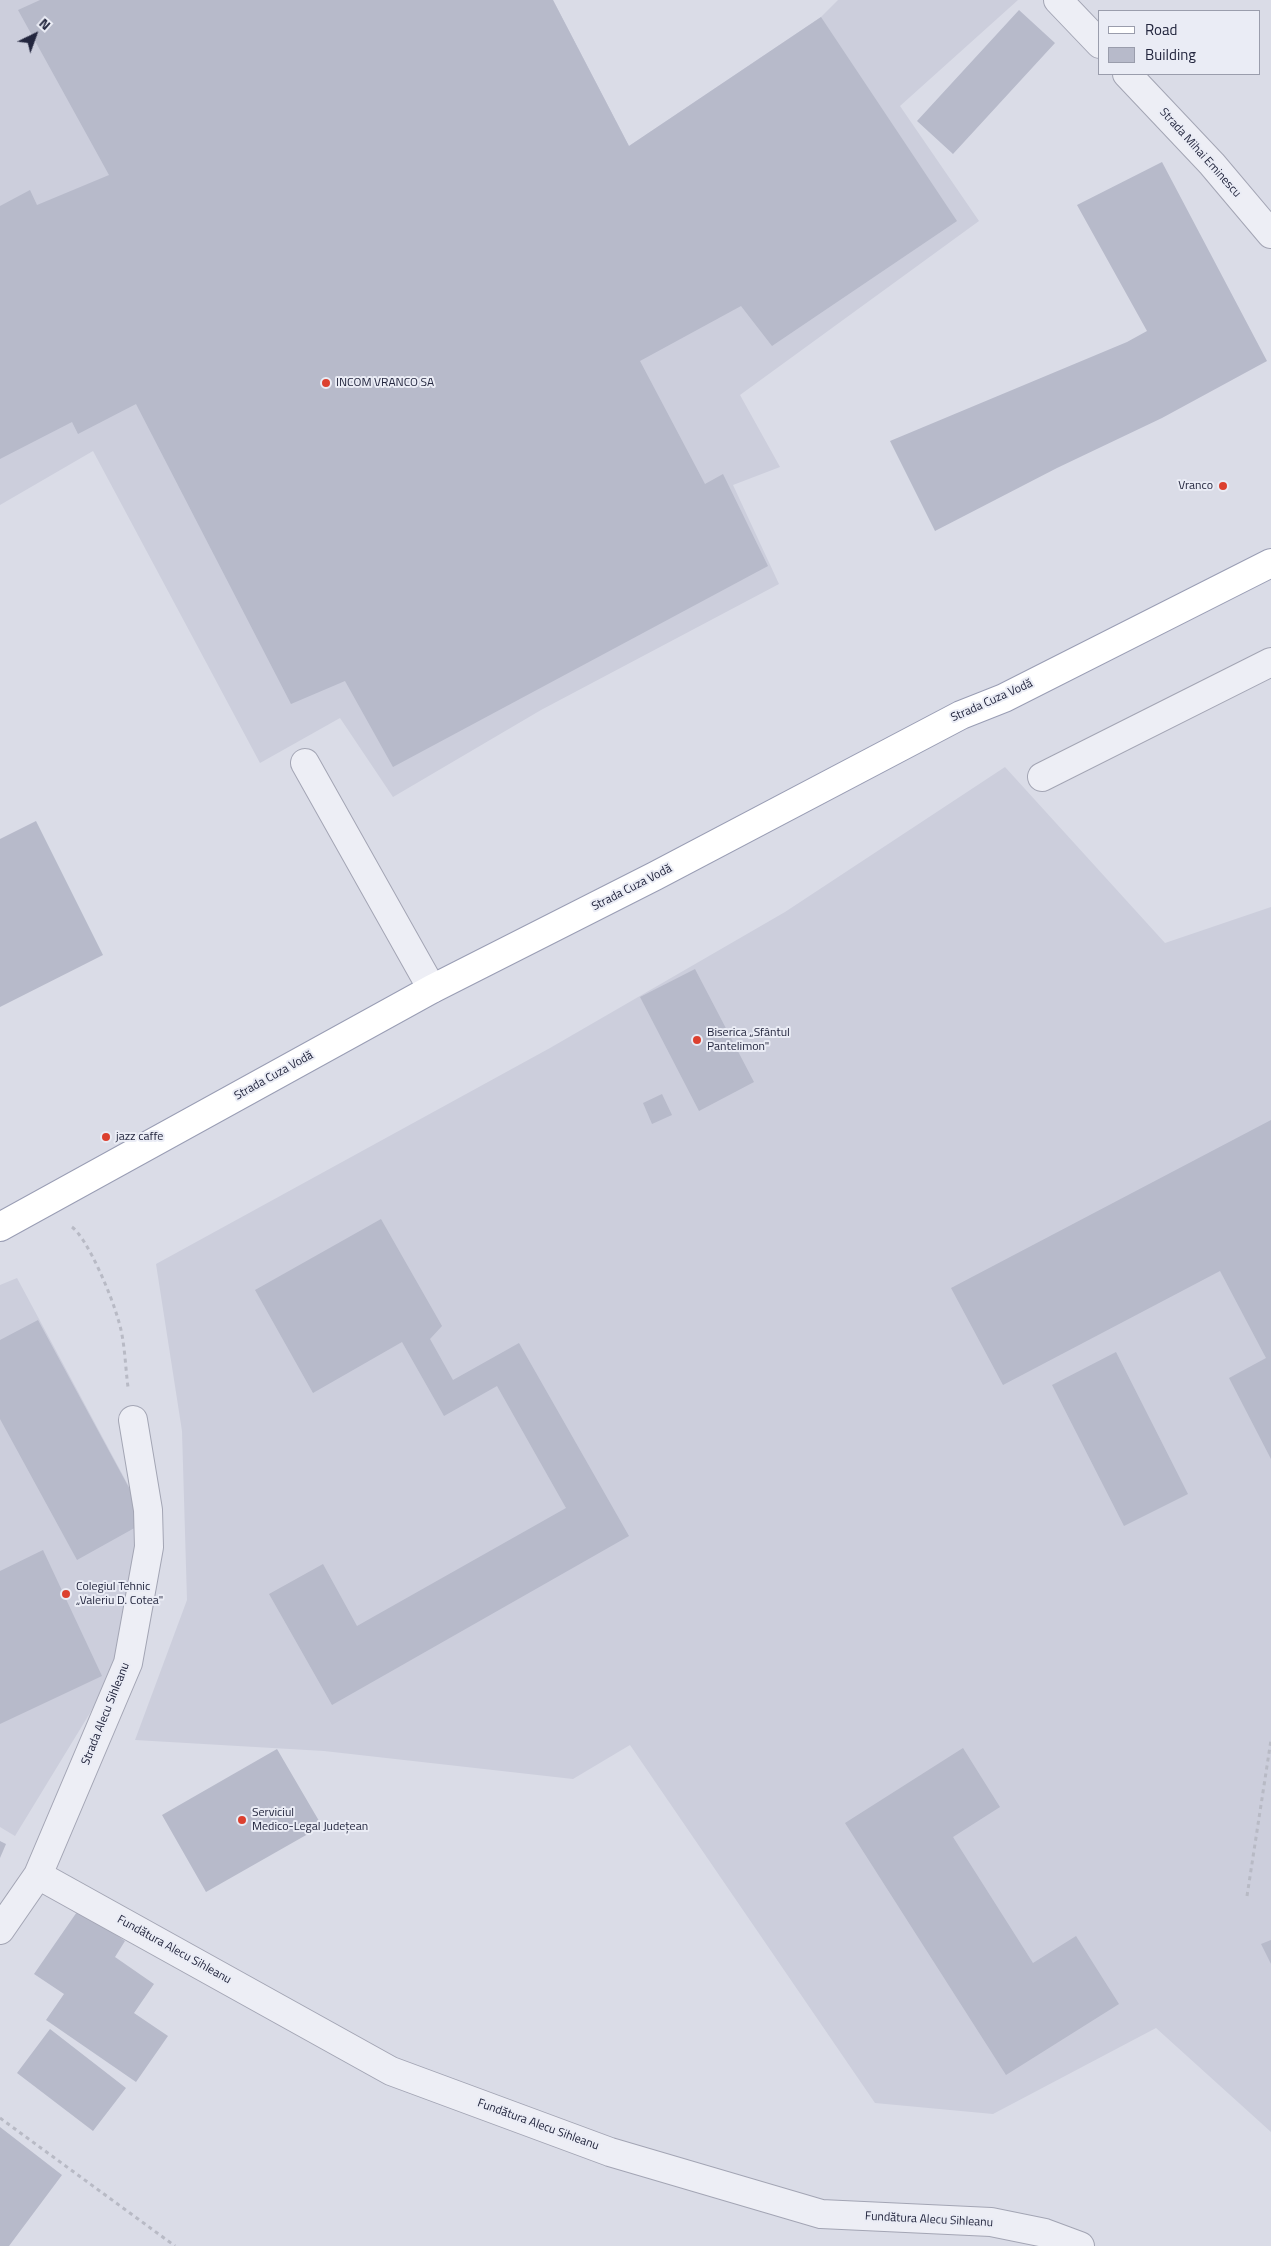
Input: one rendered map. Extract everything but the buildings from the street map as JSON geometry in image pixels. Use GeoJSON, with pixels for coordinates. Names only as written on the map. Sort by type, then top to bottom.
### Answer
{"type":"FeatureCollection","features":[{"type":"Feature","properties":{"kind":"main road","name":"Strada Cuza Vodă"},"geometry":{"type":"LineString","coordinates":[[0,1226],[432,989],[655,876],[961,715],[1004,698],[1271,563]]}},
{"type":"Feature","properties":{"kind":"street"},"geometry":{"type":"LineString","coordinates":[[1058,0],[1098,42]]}},
{"type":"Feature","properties":{"kind":"street","name":"Strada Mihai Eminescu"},"geometry":{"type":"LineString","coordinates":[[1128,75],[1212,164],[1271,234]]}},
{"type":"Feature","properties":{"kind":"street"},"geometry":{"type":"LineString","coordinates":[[1042,777],[1271,662]]}},
{"type":"Feature","properties":{"kind":"street"},"geometry":{"type":"LineString","coordinates":[[305,763],[432,989]]}},
{"type":"Feature","properties":{"kind":"street","name":"Strada Alecu Sihleanu"},"geometry":{"type":"LineString","coordinates":[[0,1930],[38,1875],[128,1663],[149,1547],[148,1510],[133,1420]]}},
{"type":"Feature","properties":{"kind":"street","name":"Fundătura Alecu Sihleanu"},"geometry":{"type":"LineString","coordinates":[[38,1875],[391,2071],[610,2152],[821,2214],[992,2222],[1045,2233],[1080,2246]]}},
{"type":"Feature","properties":{"kind":"path"},"geometry":{"type":"LineString","coordinates":[[41,1204],[77,1231],[96,1261],[119,1319],[133,1420]]}},
{"type":"Feature","properties":{"kind":"path"},"geometry":{"type":"LineString","coordinates":[[1247,1896],[1271,1740]]}},
{"type":"Feature","properties":{"kind":"path"},"geometry":{"type":"LineString","coordinates":[[0,2118],[175,2246]]}},
{"type":"Feature","properties":{"kind":"shaded area","name":"INCOM VRANCO SA"},"geometry":{"type":"Polygon","coordinates":[[[0,0],[553,0],[629,146],[821,17],[838,0],[1018,0],[900,106],[979,221],[740,395],[780,467],[733,485],[779,584],[541,710],[393,797],[340,718],[260,763],[93,451],[0,505],[0,0]]]}},
{"type":"Feature","properties":{"kind":"shaded area"},"geometry":{"type":"Polygon","coordinates":[[[1005,767],[1165,943],[1271,907],[1271,2132],[1156,2028],[993,2114],[875,2103],[630,1745],[573,1779],[324,1751],[135,1740],[187,1600],[182,1431],[156,1264],[550,1048],[785,912],[1005,767]]]}},
{"type":"Feature","properties":{"kind":"shaded area","name":"Colegiul Tehnic „Valeriu D. Cotea\""},"geometry":{"type":"Polygon","coordinates":[[[17,1278],[148,1522],[118,1667],[15,1836],[0,1827],[0,1285],[17,1278]]]}},
{"type":"Feature","properties":{"kind":"place","name":"INCOM VRANCO SA"},"geometry":{"type":"Point","coordinates":[326,383]}},
{"type":"Feature","properties":{"kind":"place","name":"Vranco"},"geometry":{"type":"Point","coordinates":[1223,486]}},
{"type":"Feature","properties":{"kind":"place","name":"Biserica „Sfântul Pantelimon\""},"geometry":{"type":"Point","coordinates":[697,1040]}},
{"type":"Feature","properties":{"kind":"place","name":"jazz caffe"},"geometry":{"type":"Point","coordinates":[106,1137]}},
{"type":"Feature","properties":{"kind":"place","name":"Colegiul Tehnic „Valeriu D. Cotea\""},"geometry":{"type":"Point","coordinates":[66,1594]}},
{"type":"Feature","properties":{"kind":"place","name":"Serviciul Medico-Legal Județean"},"geometry":{"type":"Point","coordinates":[242,1820]}}]}
